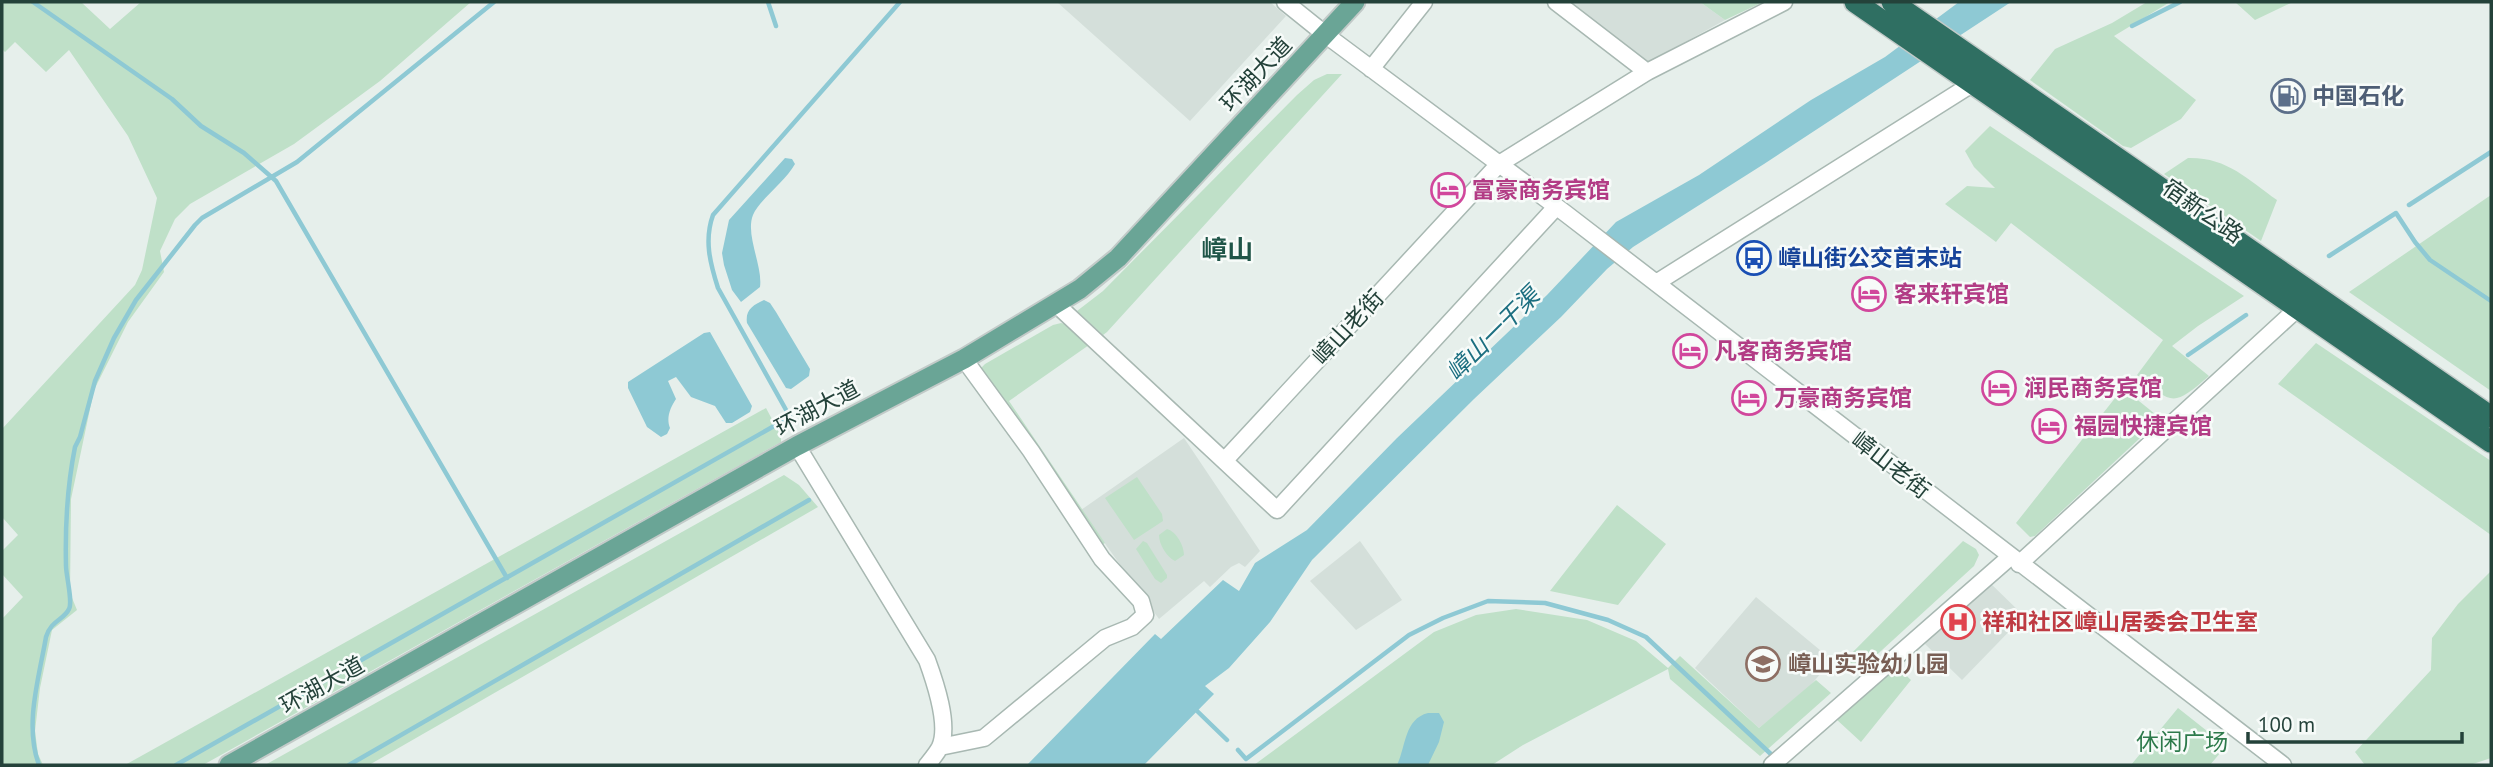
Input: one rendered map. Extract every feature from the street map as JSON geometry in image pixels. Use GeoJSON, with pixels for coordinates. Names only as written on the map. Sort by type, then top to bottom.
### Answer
{"type":"FeatureCollection","features":[{"type":"Feature","properties":{"kind":"highway","name":"宿新公路"},"geometry":{"type":"LineString","coordinates":[[1855,2],[1891,10],[2298,308],[2491,442]]}},
{"type":"Feature","properties":{"kind":"highway","name":"宿新公路"},"geometry":{"type":"LineString","coordinates":[[1978,75],[2491,417]]}},
{"type":"Feature","properties":{"kind":"main road","name":"环湖大道"},"geometry":{"type":"LineString","coordinates":[[229,765],[797,446],[964,359],[1057,305],[1118,258],[1355,2]]}},
{"type":"Feature","properties":{"kind":"street","name":"嶂山老街"},"geometry":{"type":"LineString","coordinates":[[1285,2],[1561,210],[2283,765]]}},
{"type":"Feature","properties":{"kind":"street"},"geometry":{"type":"LineString","coordinates":[[1371,69],[1424,2]]}},
{"type":"Feature","properties":{"kind":"street"},"geometry":{"type":"LineString","coordinates":[[1556,2],[1647,72]]}},
{"type":"Feature","properties":{"kind":"street","name":"嶂山老街"},"geometry":{"type":"LineString","coordinates":[[1225,460],[1499,164],[1647,72],[1784,2]]}},
{"type":"Feature","properties":{"kind":"street"},"geometry":{"type":"LineString","coordinates":[[1650,279],[1978,75]]}},
{"type":"Feature","properties":{"kind":"street"},"geometry":{"type":"LineString","coordinates":[[1057,305],[1277,510],[1561,210]]}},
{"type":"Feature","properties":{"kind":"street"},"geometry":{"type":"LineString","coordinates":[[1776,761],[2015,561],[2298,308]]}},
{"type":"Feature","properties":{"kind":"street"},"geometry":{"type":"LineString","coordinates":[[940,747],[984,738],[1105,639],[1132,627],[1145,615],[1141,601],[1102,559],[1031,451],[964,359]]}},
{"type":"Feature","properties":{"kind":"street"},"geometry":{"type":"LineString","coordinates":[[797,446],[927,660],[936,685],[942,717],[940,747],[927,765]]}},
{"type":"Feature","properties":{"kind":"shaded area"},"geometry":{"type":"Polygon","coordinates":[[[1057,2],[1270,2],[1286,16],[1190,121],[1057,2]]]}},
{"type":"Feature","properties":{"kind":"shaded area"},"geometry":{"type":"Polygon","coordinates":[[[1568,2],[1700,2],[1725,20],[1647,63],[1568,2]]]}},
{"type":"Feature","properties":{"kind":"shaded area"},"geometry":{"type":"Polygon","coordinates":[[[1184,438],[1260,551],[1245,567],[1239,563],[1231,567],[1210,587],[1204,581],[1159,619],[1081,510],[1184,438]]]}},
{"type":"Feature","properties":{"kind":"shaded area"},"geometry":{"type":"Polygon","coordinates":[[[1360,541],[1402,600],[1356,630],[1310,581],[1360,541]]]}},
{"type":"Feature","properties":{"kind":"shaded area"},"geometry":{"type":"Polygon","coordinates":[[[1987,580],[2024,616],[1962,680],[1925,644],[1987,580]]]}},
{"type":"Feature","properties":{"kind":"shaded area","name":"嶂山实验幼儿园"},"geometry":{"type":"Polygon","coordinates":[[[1756,597],[1832,660],[1810,686],[1759,728],[1695,668],[1756,597]]]}},
{"type":"Feature","properties":{"kind":"green space"},"geometry":{"type":"Polygon","coordinates":[[[2,2],[81,2],[110,29],[141,2],[471,2],[380,81],[294,144],[190,204],[175,219],[160,251],[164,272],[128,322],[94,390],[71,499],[70,593],[77,610],[52,630],[40,688],[35,731],[38,754],[43,765],[2,765],[2,619],[23,597],[2,574],[2,551],[18,535],[2,517],[2,429],[135,285],[142,270],[157,198],[128,136],[69,50],[46,72],[15,42],[5,52],[2,49],[2,2]]]}},
{"type":"Feature","properties":{"kind":"green space"},"geometry":{"type":"Polygon","coordinates":[[[1700,2],[1763,2],[1725,20],[1700,2]]]}},
{"type":"Feature","properties":{"kind":"green space"},"geometry":{"type":"Polygon","coordinates":[[[2147,2],[2170,2],[2114,36],[2196,100],[2181,119],[2131,148],[2123,146],[2030,80],[2055,49],[2112,23],[2147,2]]]}},
{"type":"Feature","properties":{"kind":"green space"},"geometry":{"type":"Polygon","coordinates":[[[2235,2],[2293,2],[2255,20],[2235,2]]]}},
{"type":"Feature","properties":{"kind":"green space"},"geometry":{"type":"Polygon","coordinates":[[[1327,74],[1342,74],[1107,332],[1103,335],[1077,311],[1103,291],[1297,95],[1314,80],[1327,74]]]}},
{"type":"Feature","properties":{"kind":"green space"},"geometry":{"type":"Polygon","coordinates":[[[1990,126],[2244,296],[2172,346],[2209,376],[2188,393],[2180,397],[2166,397],[2137,375],[2163,340],[2011,223],[1996,242],[1945,204],[1967,186],[1995,188],[1974,167],[1965,151],[1990,126]]]}},
{"type":"Feature","properties":{"kind":"green space"},"geometry":{"type":"Polygon","coordinates":[[[2188,158],[2225,165],[2277,200],[2261,241],[2164,174],[2188,158]]]}},
{"type":"Feature","properties":{"kind":"green space"},"geometry":{"type":"Polygon","coordinates":[[[2491,195],[2491,391],[2349,292],[2491,195]]]}},
{"type":"Feature","properties":{"kind":"green space"},"geometry":{"type":"Polygon","coordinates":[[[1053,325],[1068,325],[1089,345],[1009,401],[1105,543],[1099,547],[980,369],[1053,325]]]}},
{"type":"Feature","properties":{"kind":"green space"},"geometry":{"type":"Polygon","coordinates":[[[2316,343],[2491,461],[2491,535],[2278,384],[2316,343]]]}},
{"type":"Feature","properties":{"kind":"green space"},"geometry":{"type":"Polygon","coordinates":[[[2123,388],[2155,414],[2157,419],[2154,425],[2035,536],[2030,537],[2016,523],[2123,388]]]}},
{"type":"Feature","properties":{"kind":"green space"},"geometry":{"type":"Polygon","coordinates":[[[766,408],[781,436],[781,442],[203,765],[125,765],[766,408]]]}},
{"type":"Feature","properties":{"kind":"green space"},"geometry":{"type":"Polygon","coordinates":[[[784,475],[799,485],[818,507],[369,765],[265,765],[784,475]]]}},
{"type":"Feature","properties":{"kind":"green space"},"geometry":{"type":"Polygon","coordinates":[[[1137,477],[1162,514],[1163,521],[1134,540],[1105,498],[1137,477]]]}},
{"type":"Feature","properties":{"kind":"green space"},"geometry":{"type":"Polygon","coordinates":[[[1617,505],[1666,544],[1618,605],[1550,591],[1617,505]]]}},
{"type":"Feature","properties":{"kind":"green space"},"geometry":{"type":"Polygon","coordinates":[[[1167,529],[1177,536],[1183,548],[1184,555],[1175,561],[1169,557],[1159,539],[1159,535],[1167,529]]]}},
{"type":"Feature","properties":{"kind":"green space"},"geometry":{"type":"Polygon","coordinates":[[[1143,541],[1147,543],[1167,575],[1161,583],[1155,579],[1136,549],[1143,541]]]}},
{"type":"Feature","properties":{"kind":"green space"},"geometry":{"type":"Polygon","coordinates":[[[1963,541],[1976,549],[1979,555],[1974,566],[1858,672],[1853,675],[1839,666],[1963,541]]]}},
{"type":"Feature","properties":{"kind":"green space"},"geometry":{"type":"Polygon","coordinates":[[[2491,571],[2491,758],[2470,765],[2365,765],[2355,752],[2431,670],[2432,638],[2458,604],[2491,571]]]}},
{"type":"Feature","properties":{"kind":"green space"},"geometry":{"type":"Polygon","coordinates":[[[1516,609],[1587,620],[1636,641],[1668,668],[1680,656],[1759,728],[1816,680],[1831,693],[1760,756],[1670,679],[1668,669],[1523,745],[1492,765],[1254,765],[1434,632],[1476,615],[1516,609]]]}},
{"type":"Feature","properties":{"kind":"green space"},"geometry":{"type":"Polygon","coordinates":[[[1896,666],[1911,680],[1861,742],[1836,719],[1896,666]]]}},
{"type":"Feature","properties":{"kind":"green space","name":"休闲广场"},"geometry":{"type":"Polygon","coordinates":[[[2178,708],[2226,746],[2210,765],[2131,765],[2178,708]]]}},
{"type":"Feature","properties":{"kind":"water"},"geometry":{"type":"Polygon","coordinates":[[[1959,2],[2011,2],[1633,247],[1607,269],[1312,560],[1270,622],[1229,668],[1205,686],[1214,694],[1144,765],[1027,765],[1155,634],[1161,639],[1223,580],[1239,591],[1255,563],[1307,530],[1397,438],[1547,295],[1616,222],[1699,175],[1811,100],[1885,57],[1959,2]]]}},
{"type":"Feature","properties":{"kind":"water"},"geometry":{"type":"Polygon","coordinates":[[[785,158],[792,159],[795,164],[753,215],[751,232],[760,287],[741,302],[732,290],[722,253],[729,220],[785,158]]]}},
{"type":"Feature","properties":{"kind":"water"},"geometry":{"type":"Polygon","coordinates":[[[764,300],[770,303],[776,312],[810,369],[809,376],[791,389],[786,388],[747,323],[751,308],[764,300]]]}},
{"type":"Feature","properties":{"kind":"water"},"geometry":{"type":"Polygon","coordinates":[[[710,332],[752,406],[750,412],[732,423],[726,423],[715,406],[691,397],[676,377],[668,381],[676,399],[669,413],[670,428],[667,434],[661,437],[647,427],[628,388],[628,382],[704,333],[710,332]]]}},
{"type":"Feature","properties":{"kind":"water"},"geometry":{"type":"Polygon","coordinates":[[[1439,713],[1444,722],[1439,742],[1428,765],[1397,765],[1410,727],[1420,716],[1439,713]]]}},
{"type":"Feature","properties":{"kind":"waterway"},"geometry":{"type":"LineString","coordinates":[[33,2],[172,99],[201,126],[244,153],[276,181],[507,578]]}},
{"type":"Feature","properties":{"kind":"waterway"},"geometry":{"type":"LineString","coordinates":[[39,765],[33,718],[46,637],[51,627],[67,613],[70,606],[66,566],[66,521],[75,447],[95,381],[114,338],[136,300],[202,218],[297,162],[494,2]]}},
{"type":"Feature","properties":{"kind":"waterway"},"geometry":{"type":"LineString","coordinates":[[768,2],[776,26]]}},
{"type":"Feature","properties":{"kind":"waterway"},"geometry":{"type":"LineString","coordinates":[[176,765],[790,417],[718,288],[709,252],[710,224],[713,215],[900,2]]}},
{"type":"Feature","properties":{"kind":"waterway"},"geometry":{"type":"LineString","coordinates":[[2132,26],[2180,2]]}},
{"type":"Feature","properties":{"kind":"waterway"},"geometry":{"type":"LineString","coordinates":[[2409,205],[2491,152]]}},
{"type":"Feature","properties":{"kind":"waterway"},"geometry":{"type":"LineString","coordinates":[[2329,256],[2396,213],[2430,260],[2491,301]]}},
{"type":"Feature","properties":{"kind":"waterway"},"geometry":{"type":"LineString","coordinates":[[2188,355],[2246,315]]}},
{"type":"Feature","properties":{"kind":"waterway"},"geometry":{"type":"LineString","coordinates":[[349,765],[809,500]]}},
{"type":"Feature","properties":{"kind":"waterway"},"geometry":{"type":"LineString","coordinates":[[1238,750],[1246,759],[1409,635],[1443,618],[1488,601],[1545,603],[1608,620],[1646,637],[1774,757]]}},
{"type":"Feature","properties":{"kind":"waterway"},"geometry":{"type":"LineString","coordinates":[[1195,709],[1227,740]]}},
{"type":"Feature","properties":{"kind":"place","name":"中国石化"},"geometry":{"type":"Point","coordinates":[2288,96]}},
{"type":"Feature","properties":{"kind":"place","name":"富豪商务宾馆"},"geometry":{"type":"Point","coordinates":[1448,190]}},
{"type":"Feature","properties":{"kind":"place","name":"嶂山街公交首末站"},"geometry":{"type":"Point","coordinates":[1754,258]}},
{"type":"Feature","properties":{"kind":"place","name":"客来轩宾馆"},"geometry":{"type":"Point","coordinates":[1869,294]}},
{"type":"Feature","properties":{"kind":"place","name":"凡客商务宾馆"},"geometry":{"type":"Point","coordinates":[1690,351]}},
{"type":"Feature","properties":{"kind":"place","name":"润民商务宾馆"},"geometry":{"type":"Point","coordinates":[1999,388]}},
{"type":"Feature","properties":{"kind":"place","name":"万豪商务宾馆"},"geometry":{"type":"Point","coordinates":[1749,398]}},
{"type":"Feature","properties":{"kind":"place","name":"福园快捷宾馆"},"geometry":{"type":"Point","coordinates":[2049,426]}},
{"type":"Feature","properties":{"kind":"place","name":"祥和社区嶂山居委会卫生室"},"geometry":{"type":"Point","coordinates":[1958,622]}},
{"type":"Feature","properties":{"kind":"place","name":"嶂山实验幼儿园"},"geometry":{"type":"Point","coordinates":[1763,664]}},
{"type":"Feature","properties":{"kind":"district","name":"嶂山"},"geometry":{"type":"Point","coordinates":[1227,250]}},
{"type":"Feature","properties":{"kind":"water label","name":"嶂山一干渠"},"geometry":{"type":"Point","coordinates":[1493,334]}}]}
